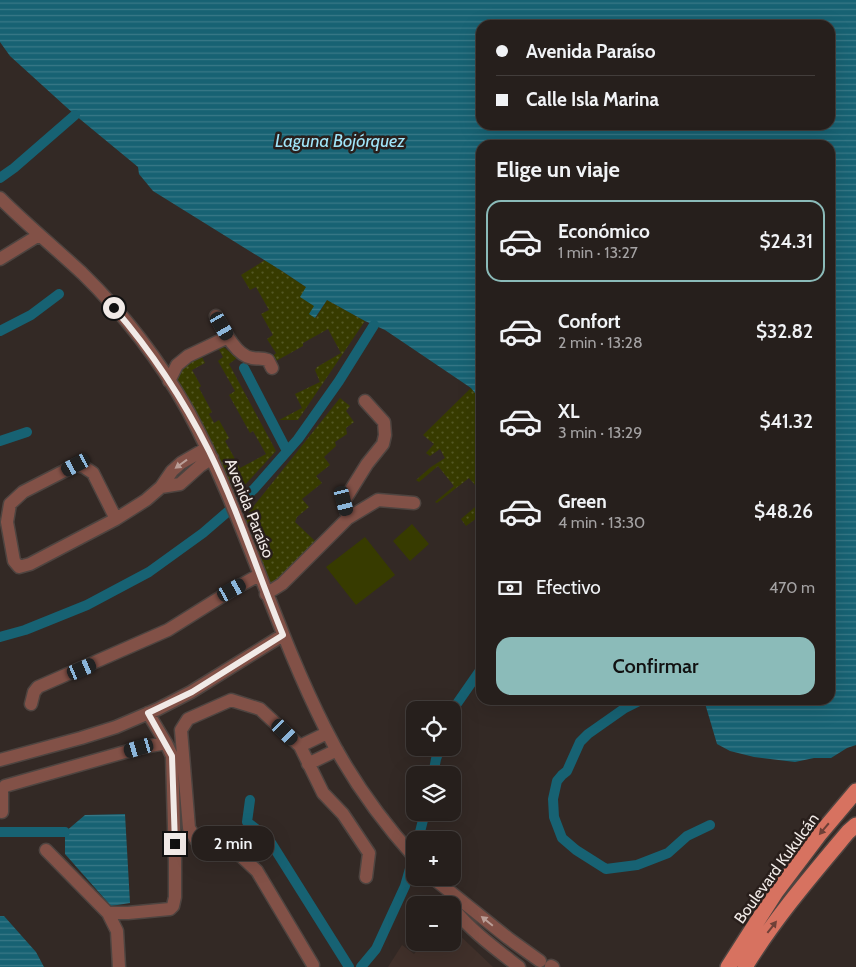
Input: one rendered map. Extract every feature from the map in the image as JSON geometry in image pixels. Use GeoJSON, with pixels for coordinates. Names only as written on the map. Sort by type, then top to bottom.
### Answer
{"type":"FeatureCollection","features":[{"type":"Feature","properties":{"kind":"main road","name":"Boulevard Kukulcán"},"geometry":{"type":"LineString","coordinates":[[728,967],[776,892],[819,835],[856,792]]}},
{"type":"Feature","properties":{"kind":"main road","name":"Boulevard Kukulcán"},"geometry":{"type":"LineString","coordinates":[[745,967],[758,945],[848,832],[856,825]]}},
{"type":"Feature","properties":{"kind":"street","name":"Avenida Paraíso"},"geometry":{"type":"LineString","coordinates":[[0,198],[105,297],[134,330],[169,381],[210,453],[283,635],[327,733],[374,807],[406,848]]}},
{"type":"Feature","properties":{"kind":"street"},"geometry":{"type":"LineString","coordinates":[[0,259],[39,235]]}},
{"type":"Feature","properties":{"kind":"street"},"geometry":{"type":"LineString","coordinates":[[216,316],[228,337],[241,354],[251,358],[268,360],[272,368]]}},
{"type":"Feature","properties":{"kind":"street"},"geometry":{"type":"LineString","coordinates":[[169,381],[177,365],[188,356],[228,337]]}},
{"type":"Feature","properties":{"kind":"street"},"geometry":{"type":"LineString","coordinates":[[348,518],[344,501],[382,444],[385,435],[384,422],[366,401]]}},
{"type":"Feature","properties":{"kind":"street"},"geometry":{"type":"LineString","coordinates":[[116,519],[93,473],[84,467],[76,465],[23,492],[10,504],[7,522],[14,561],[20,567],[30,564],[116,519],[146,500],[161,487],[180,484],[200,466],[210,453]]}},
{"type":"Feature","properties":{"kind":"street"},"geometry":{"type":"LineString","coordinates":[[266,594],[282,584],[348,518],[378,500],[414,503]]}},
{"type":"Feature","properties":{"kind":"street"},"geometry":{"type":"LineString","coordinates":[[31,704],[34,692],[38,688],[168,630],[259,575]]}},
{"type":"Feature","properties":{"kind":"street"},"geometry":{"type":"LineString","coordinates":[[0,760],[116,727],[148,713],[192,692],[283,635]]}},
{"type":"Feature","properties":{"kind":"street"},"geometry":{"type":"LineString","coordinates":[[313,965],[257,871],[241,856],[197,840],[189,828],[181,730],[188,719],[231,700],[260,709],[300,746],[323,793],[342,814],[369,853],[366,877]]}},
{"type":"Feature","properties":{"kind":"street"},"geometry":{"type":"LineString","coordinates":[[108,913],[170,909],[173,906],[175,897],[172,756],[148,713]]}},
{"type":"Feature","properties":{"kind":"street"},"geometry":{"type":"LineString","coordinates":[[300,746],[327,733]]}},
{"type":"Feature","properties":{"kind":"street"},"geometry":{"type":"LineString","coordinates":[[2,812],[2,790],[4,786],[139,748],[166,743]]}},
{"type":"Feature","properties":{"kind":"street"},"geometry":{"type":"LineString","coordinates":[[308,764],[337,750]]}},
{"type":"Feature","properties":{"kind":"street"},"geometry":{"type":"LineString","coordinates":[[46,850],[108,913],[117,931],[119,967]]}},
{"type":"Feature","properties":{"kind":"street"},"geometry":{"type":"LineString","coordinates":[[442,886],[508,938],[548,964]]}},
{"type":"Feature","properties":{"kind":"street"},"geometry":{"type":"LineString","coordinates":[[117,931],[128,913]]}},
{"type":"Feature","properties":{"kind":"street"},"geometry":{"type":"LineString","coordinates":[[461,919],[520,967]]}},
{"type":"Feature","properties":{"kind":"street"},"geometry":{"type":"LineString","coordinates":[[498,950],[508,938]]}},
{"type":"Feature","properties":{"kind":"shaded area"},"geometry":{"type":"Polygon","coordinates":[[[265,260],[306,287],[314,306],[316,318],[327,300],[365,321],[298,420],[279,420],[302,408],[295,394],[320,382],[315,370],[317,367],[341,353],[328,329],[276,361],[273,356],[276,353],[267,339],[273,335],[261,314],[269,310],[256,287],[250,290],[241,275],[265,260]]]}},
{"type":"Feature","properties":{"kind":"shaded area"},"geometry":{"type":"Polygon","coordinates":[[[221,345],[237,358],[229,364],[276,451],[233,498],[176,383],[178,372],[183,365],[201,355],[205,363],[192,370],[212,412],[209,414],[214,423],[219,420],[229,438],[225,441],[240,468],[266,454],[253,431],[250,433],[229,395],[235,391],[218,361],[223,357],[217,346],[221,345]]]}},
{"type":"Feature","properties":{"kind":"shaded area"},"geometry":{"type":"Polygon","coordinates":[[[471,388],[476,394],[476,486],[469,478],[437,503],[435,502],[454,486],[438,466],[419,482],[416,480],[445,458],[440,449],[430,456],[426,453],[434,444],[423,435],[471,388]]]}},
{"type":"Feature","properties":{"kind":"shaded area"},"geometry":{"type":"Polygon","coordinates":[[[340,398],[350,406],[346,411],[354,422],[346,428],[347,434],[335,442],[336,446],[324,457],[330,465],[316,476],[322,483],[302,499],[309,507],[297,517],[295,522],[315,541],[269,588],[245,517],[340,398]]]}},
{"type":"Feature","properties":{"kind":"shaded area"},"geometry":{"type":"Polygon","coordinates":[[[476,506],[476,519],[466,526],[461,519],[476,506]]]}},
{"type":"Feature","properties":{"kind":"shaded area"},"geometry":{"type":"Polygon","coordinates":[[[412,524],[429,544],[410,561],[393,541],[412,524]]]}},
{"type":"Feature","properties":{"kind":"shaded area"},"geometry":{"type":"Polygon","coordinates":[[[365,537],[395,575],[356,605],[326,567],[365,537]]]}},
{"type":"Feature","properties":{"kind":"shaded area"},"geometry":{"type":"Polygon","coordinates":[[[461,937],[493,967],[388,967],[402,945],[406,948],[406,951],[414,954],[417,951],[461,951],[461,937]]]}},
{"type":"Feature","properties":{"kind":"water","name":"Laguna Bojórquez"},"geometry":{"type":"Polygon","coordinates":[[[0,0],[856,0],[856,745],[831,758],[814,758],[795,762],[754,757],[730,751],[717,744],[705,705],[835,705],[835,140],[476,140],[476,394],[471,388],[385,330],[327,300],[315,318],[309,314],[314,306],[300,297],[306,287],[153,191],[139,174],[138,167],[75,115],[10,56],[0,42],[0,0]]]}},
{"type":"Feature","properties":{"kind":"water"},"geometry":{"type":"Polygon","coordinates":[[[125,814],[130,903],[111,906],[65,854],[65,832],[85,815],[125,814]]]}},
{"type":"Feature","properties":{"kind":"water"},"geometry":{"type":"Polygon","coordinates":[[[0,916],[4,916],[36,952],[44,967],[0,967],[0,916]]]}},
{"type":"Feature","properties":{"kind":"waterway"},"geometry":{"type":"LineString","coordinates":[[0,178],[75,115]]}},
{"type":"Feature","properties":{"kind":"waterway"},"geometry":{"type":"LineString","coordinates":[[0,331],[31,315],[59,294]]}},
{"type":"Feature","properties":{"kind":"waterway"},"geometry":{"type":"LineString","coordinates":[[0,637],[25,630],[87,605],[149,572],[203,533],[254,489],[298,439],[339,381],[374,325]]}},
{"type":"Feature","properties":{"kind":"waterway"},"geometry":{"type":"LineString","coordinates":[[244,368],[287,451]]}},
{"type":"Feature","properties":{"kind":"waterway"},"geometry":{"type":"LineString","coordinates":[[0,441],[27,432]]}},
{"type":"Feature","properties":{"kind":"waterway"},"geometry":{"type":"LineString","coordinates":[[459,701],[476,676]]}},
{"type":"Feature","properties":{"kind":"waterway"},"geometry":{"type":"LineString","coordinates":[[631,705],[588,734],[580,742],[567,771],[557,781],[553,799],[554,817],[562,838],[576,850],[606,869],[637,865],[668,853],[687,836],[710,825]]}},
{"type":"Feature","properties":{"kind":"waterway"},"geometry":{"type":"LineString","coordinates":[[435,766],[437,756]]}},
{"type":"Feature","properties":{"kind":"waterway"},"geometry":{"type":"LineString","coordinates":[[250,800],[247,822],[268,838],[349,967]]}},
{"type":"Feature","properties":{"kind":"waterway"},"geometry":{"type":"LineString","coordinates":[[420,831],[423,821]]}},
{"type":"Feature","properties":{"kind":"waterway"},"geometry":{"type":"LineString","coordinates":[[0,832],[65,832]]}},
{"type":"Feature","properties":{"kind":"waterway"},"geometry":{"type":"LineString","coordinates":[[361,967],[376,949],[406,882]]}},
{"type":"Feature","properties":{"kind":"route"},"geometry":{"type":"LineString","coordinates":[[114,308],[134,330],[166,376],[207,448],[238,519],[283,635],[192,692],[148,713],[172,756],[175,844]]}}]}
